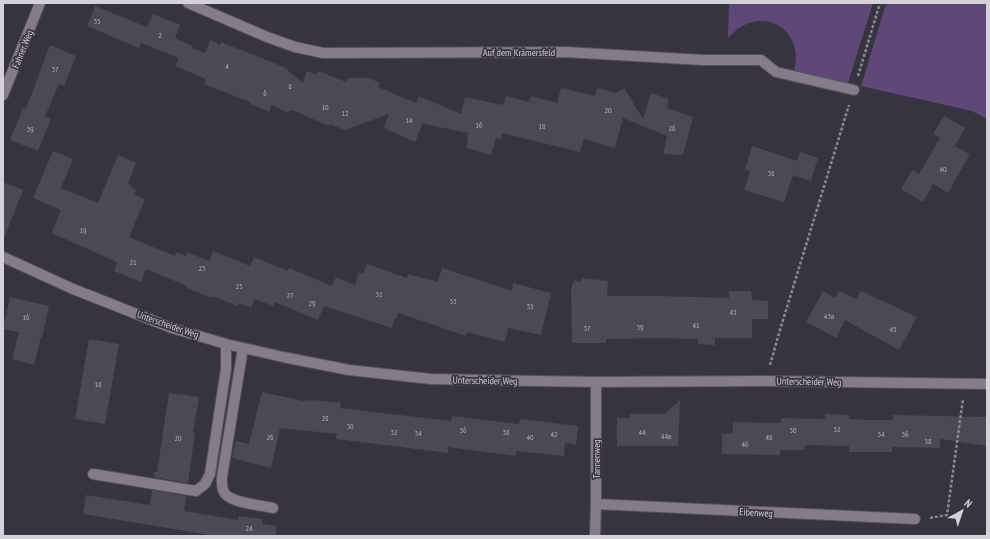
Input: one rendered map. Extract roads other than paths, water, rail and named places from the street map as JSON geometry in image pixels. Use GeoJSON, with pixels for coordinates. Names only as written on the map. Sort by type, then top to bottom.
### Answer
{"type":"FeatureCollection","features":[{"type":"Feature","properties":{"kind":"street","name":"Fahner Weg"},"geometry":{"type":"LineString","coordinates":[[3,95],[40,3]]}},
{"type":"Feature","properties":{"kind":"street","name":"Auf dem Krämersfeld"},"geometry":{"type":"LineString","coordinates":[[188,3],[267,37],[295,47],[323,53],[565,52],[703,60],[761,60],[776,72],[854,90]]}},
{"type":"Feature","properties":{"kind":"street","name":"Unterscheider Weg"},"geometry":{"type":"LineString","coordinates":[[3,257],[73,289],[172,328],[226,344],[349,370],[431,379],[596,382],[766,381],[987,384]]}},
{"type":"Feature","properties":{"kind":"street"},"geometry":{"type":"LineString","coordinates":[[93,474],[196,491],[205,484],[210,474],[226,369],[226,344]]}},
{"type":"Feature","properties":{"kind":"street"},"geometry":{"type":"LineString","coordinates":[[243,348],[222,476],[222,487],[227,496],[233,500],[273,508]]}},
{"type":"Feature","properties":{"kind":"street","name":"Tannenweg"},"geometry":{"type":"LineString","coordinates":[[595,536],[596,382]]}},
{"type":"Feature","properties":{"kind":"street","name":"Eibenweg"},"geometry":{"type":"LineString","coordinates":[[596,504],[916,519]]}}]}
